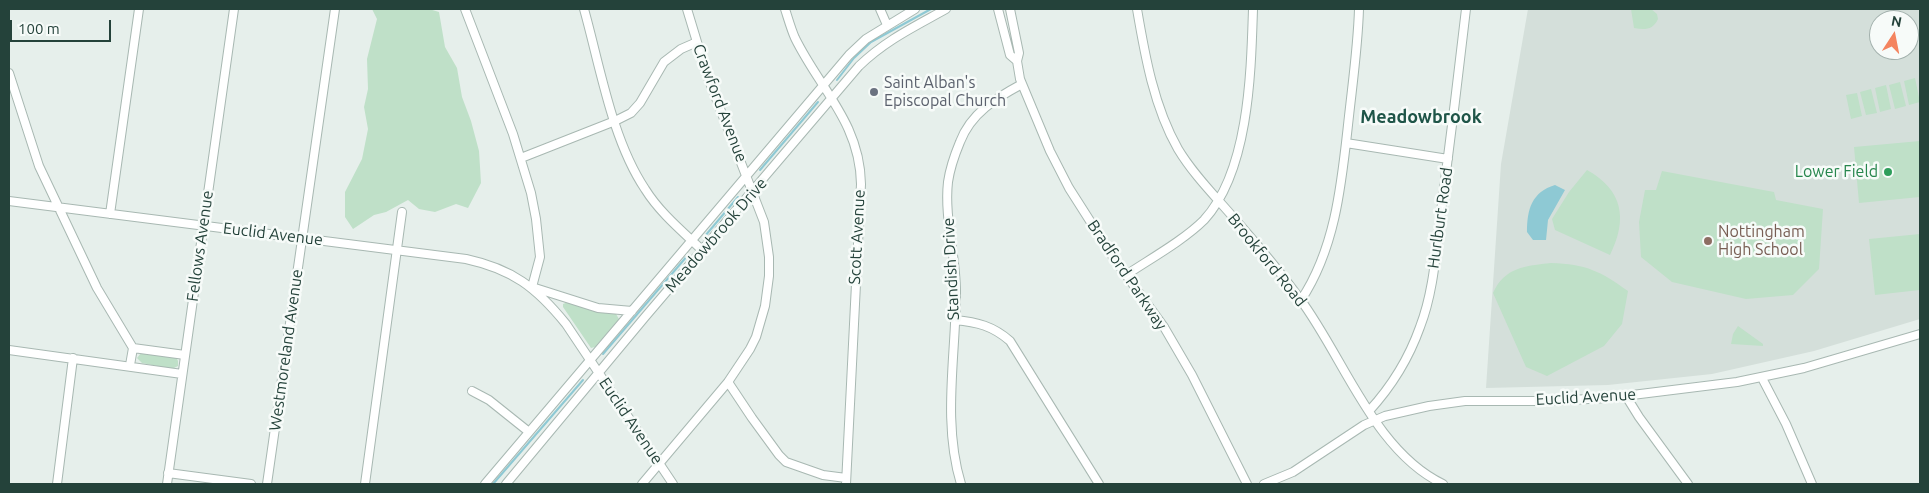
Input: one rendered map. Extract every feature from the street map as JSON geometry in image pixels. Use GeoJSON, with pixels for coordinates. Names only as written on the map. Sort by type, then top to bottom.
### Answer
{"type":"FeatureCollection","features":[{"type":"Feature","properties":{"kind":"street"},"geometry":{"type":"LineString","coordinates":[[110,214],[139,9]]}},
{"type":"Feature","properties":{"kind":"street","name":"Fellows Avenue"},"geometry":{"type":"LineString","coordinates":[[167,484],[234,9]]}},
{"type":"Feature","properties":{"kind":"street","name":"Westmoreland Avenue"},"geometry":{"type":"LineString","coordinates":[[267,484],[335,9]]}},
{"type":"Feature","properties":{"kind":"street"},"geometry":{"type":"LineString","coordinates":[[465,9],[521,158],[536,219],[540,256],[532,287]]}},
{"type":"Feature","properties":{"kind":"street"},"geometry":{"type":"LineString","coordinates":[[584,9],[615,121],[629,161],[645,189],[672,223],[702,250]]}},
{"type":"Feature","properties":{"kind":"street","name":"Crawford Avenue"},"geometry":{"type":"LineString","coordinates":[[642,484],[728,382],[750,349],[756,337],[765,306],[769,276],[770,257],[767,235],[747,175],[707,75],[688,9]]}},
{"type":"Feature","properties":{"kind":"street","name":"Scott Avenue"},"geometry":{"type":"LineString","coordinates":[[785,9],[795,37],[852,133],[861,174],[846,481]]}},
{"type":"Feature","properties":{"kind":"street"},"geometry":{"type":"LineString","coordinates":[[880,9],[886,25]]}},
{"type":"Feature","properties":{"kind":"street","name":"Meadowbrook Drive"},"geometry":{"type":"LineString","coordinates":[[485,484],[747,175],[866,39],[915,9]]}},
{"type":"Feature","properties":{"kind":"street","name":"Meadowbrook Drive"},"geometry":{"type":"LineString","coordinates":[[506,484],[859,66],[876,50],[946,9]]}},
{"type":"Feature","properties":{"kind":"street","name":"Bradford Parkway"},"geometry":{"type":"LineString","coordinates":[[998,9],[1010,55],[1017,61]]}},
{"type":"Feature","properties":{"kind":"street","name":"Bradford Parkway"},"geometry":{"type":"LineString","coordinates":[[1010,9],[1019,53],[1017,61],[1022,84],[1050,151],[1069,188],[1126,275],[1164,327],[1192,374],[1247,484]]}},
{"type":"Feature","properties":{"kind":"street","name":"Brookford Road"},"geometry":{"type":"LineString","coordinates":[[1137,9],[1152,82],[1166,124],[1178,150],[1194,172],[1255,241],[1301,300],[1390,443],[1427,475],[1443,484]]}},
{"type":"Feature","properties":{"kind":"street"},"geometry":{"type":"LineString","coordinates":[[1126,275],[1203,221],[1219,201],[1229,182],[1240,144],[1247,98],[1253,9]]}},
{"type":"Feature","properties":{"kind":"street"},"geometry":{"type":"LineString","coordinates":[[1301,300],[1313,279],[1326,248],[1337,205],[1346,143],[1359,9]]}},
{"type":"Feature","properties":{"kind":"street","name":"Hurlburt Road"},"geometry":{"type":"LineString","coordinates":[[1369,411],[1387,390],[1411,348],[1421,326],[1429,296],[1466,9]]}},
{"type":"Feature","properties":{"kind":"street"},"geometry":{"type":"LineString","coordinates":[[521,158],[615,121],[631,112],[640,104],[669,56],[697,42]]}},
{"type":"Feature","properties":{"kind":"street"},"geometry":{"type":"LineString","coordinates":[[9,73],[39,166],[97,288],[133,348],[130,365]]}},
{"type":"Feature","properties":{"kind":"street","name":"Standish Drive"},"geometry":{"type":"LineString","coordinates":[[961,484],[954,452],[950,415],[956,290],[948,210],[948,183],[960,140],[975,116],[998,98],[1022,84]]}},
{"type":"Feature","properties":{"kind":"street"},"geometry":{"type":"LineString","coordinates":[[1346,143],[1448,159]]}},
{"type":"Feature","properties":{"kind":"street","name":"Euclid Avenue"},"geometry":{"type":"LineString","coordinates":[[9,201],[398,250],[478,262],[504,271],[532,287],[548,301],[566,324],[673,484]]}},
{"type":"Feature","properties":{"kind":"street"},"geometry":{"type":"LineString","coordinates":[[364,484],[402,212]]}},
{"type":"Feature","properties":{"kind":"street","name":"Euclid Avenue"},"geometry":{"type":"LineString","coordinates":[[532,287],[598,308],[632,311]]}},
{"type":"Feature","properties":{"kind":"street"},"geometry":{"type":"LineString","coordinates":[[955,320],[988,326],[1000,332],[1010,341],[1099,484]]}},
{"type":"Feature","properties":{"kind":"street","name":"Euclid Avenue"},"geometry":{"type":"LineString","coordinates":[[1264,484],[1292,472],[1364,425],[1375,420],[1429,406],[1465,401],[1550,401],[1626,396],[1762,378],[1920,334]]}},
{"type":"Feature","properties":{"kind":"street"},"geometry":{"type":"LineString","coordinates":[[133,348],[185,355]]}},
{"type":"Feature","properties":{"kind":"street"},"geometry":{"type":"LineString","coordinates":[[9,350],[130,365],[182,374]]}},
{"type":"Feature","properties":{"kind":"street"},"geometry":{"type":"LineString","coordinates":[[57,484],[73,358]]}},
{"type":"Feature","properties":{"kind":"street"},"geometry":{"type":"LineString","coordinates":[[1762,378],[1786,424],[1812,484]]}},
{"type":"Feature","properties":{"kind":"street"},"geometry":{"type":"LineString","coordinates":[[728,382],[757,426],[786,462],[846,481]]}},
{"type":"Feature","properties":{"kind":"street"},"geometry":{"type":"LineString","coordinates":[[472,391],[489,400],[529,432]]}},
{"type":"Feature","properties":{"kind":"street"},"geometry":{"type":"LineString","coordinates":[[1626,396],[1639,418],[1688,484]]}},
{"type":"Feature","properties":{"kind":"street"},"geometry":{"type":"LineString","coordinates":[[168,473],[251,484]]}},
{"type":"Feature","properties":{"kind":"shaded area","name":"Nottingham High School"},"geometry":{"type":"Polygon","coordinates":[[[1528,9],[1920,9],[1920,319],[1814,351],[1712,374],[1608,385],[1486,388],[1501,164],[1528,9]]]}},
{"type":"Feature","properties":{"kind":"green space"},"geometry":{"type":"Polygon","coordinates":[[[372,9],[429,9],[439,12],[445,47],[457,68],[462,97],[479,151],[481,183],[468,208],[456,204],[435,212],[419,209],[408,200],[386,212],[374,215],[353,229],[345,217],[345,192],[362,159],[368,129],[364,107],[368,89],[367,59],[377,19],[372,9]]]}},
{"type":"Feature","properties":{"kind":"green space"},"geometry":{"type":"Polygon","coordinates":[[[1631,9],[1651,9],[1657,14],[1658,19],[1651,27],[1634,28],[1631,9]]]}},
{"type":"Feature","properties":{"kind":"green space"},"geometry":{"type":"Polygon","coordinates":[[[1915,78],[1920,102],[1909,105],[1904,81],[1915,78]]]}},
{"type":"Feature","properties":{"kind":"green space"},"geometry":{"type":"Polygon","coordinates":[[[1900,82],[1906,106],[1895,109],[1889,85],[1900,82]]]}},
{"type":"Feature","properties":{"kind":"green space"},"geometry":{"type":"Polygon","coordinates":[[[1886,85],[1891,109],[1880,112],[1875,88],[1886,85]]]}},
{"type":"Feature","properties":{"kind":"green space"},"geometry":{"type":"Polygon","coordinates":[[[1871,89],[1877,113],[1866,115],[1860,92],[1871,89]]]}},
{"type":"Feature","properties":{"kind":"green space"},"geometry":{"type":"Polygon","coordinates":[[[1857,93],[1862,116],[1851,119],[1846,95],[1857,93]]]}},
{"type":"Feature","properties":{"kind":"green space","name":"Lower Field"},"geometry":{"type":"Polygon","coordinates":[[[1920,141],[1920,197],[1859,203],[1854,147],[1920,141]]]}},
{"type":"Feature","properties":{"kind":"green space"},"geometry":{"type":"Polygon","coordinates":[[[1587,170],[1608,187],[1615,196],[1619,206],[1619,229],[1610,255],[1555,230],[1552,219],[1569,192],[1587,170]]]}},
{"type":"Feature","properties":{"kind":"green space"},"geometry":{"type":"Polygon","coordinates":[[[1662,171],[1774,192],[1776,200],[1823,209],[1819,269],[1793,295],[1746,299],[1672,282],[1641,257],[1639,222],[1645,190],[1656,190],[1662,171]]]}},
{"type":"Feature","properties":{"kind":"green space"},"geometry":{"type":"Polygon","coordinates":[[[1920,234],[1920,290],[1875,295],[1869,239],[1920,234]]]}},
{"type":"Feature","properties":{"kind":"green space"},"geometry":{"type":"Polygon","coordinates":[[[1551,263],[1574,265],[1592,270],[1609,278],[1628,291],[1622,324],[1604,346],[1547,376],[1526,367],[1493,293],[1503,278],[1517,269],[1551,263]]]}},
{"type":"Feature","properties":{"kind":"green space"},"geometry":{"type":"Polygon","coordinates":[[[568,302],[592,310],[616,314],[619,319],[595,347],[591,348],[563,307],[563,304],[568,302]]]}},
{"type":"Feature","properties":{"kind":"green space"},"geometry":{"type":"Polygon","coordinates":[[[1738,326],[1763,344],[1763,346],[1731,344],[1733,334],[1738,326]]]}},
{"type":"Feature","properties":{"kind":"green space"},"geometry":{"type":"Polygon","coordinates":[[[141,353],[176,357],[178,366],[172,369],[142,363],[137,358],[141,353]]]}},
{"type":"Feature","properties":{"kind":"water"},"geometry":{"type":"Polygon","coordinates":[[[1555,185],[1565,190],[1548,220],[1546,240],[1533,240],[1527,232],[1528,216],[1532,202],[1541,192],[1555,185]]]}},
{"type":"Feature","properties":{"kind":"waterway"},"geometry":{"type":"LineString","coordinates":[[837,80],[854,58],[871,42],[931,9]]}},
{"type":"Feature","properties":{"kind":"waterway"},"geometry":{"type":"LineString","coordinates":[[760,170],[818,102]]}},
{"type":"Feature","properties":{"kind":"waterway"},"geometry":{"type":"LineString","coordinates":[[705,236],[738,197]]}},
{"type":"Feature","properties":{"kind":"waterway"},"geometry":{"type":"LineString","coordinates":[[603,354],[688,255]]}},
{"type":"Feature","properties":{"kind":"waterway"},"geometry":{"type":"LineString","coordinates":[[493,484],[583,380]]}},
{"type":"Feature","properties":{"kind":"place","name":"Saint Alban's Episcopal Church"},"geometry":{"type":"Point","coordinates":[874,92]}},
{"type":"Feature","properties":{"kind":"place","name":"Lower Field"},"geometry":{"type":"Point","coordinates":[1888,172]}},
{"type":"Feature","properties":{"kind":"place","name":"Nottingham High School"},"geometry":{"type":"Point","coordinates":[1708,241]}},
{"type":"Feature","properties":{"kind":"district","name":"Meadowbrook"},"geometry":{"type":"Point","coordinates":[1421,117]}}]}
